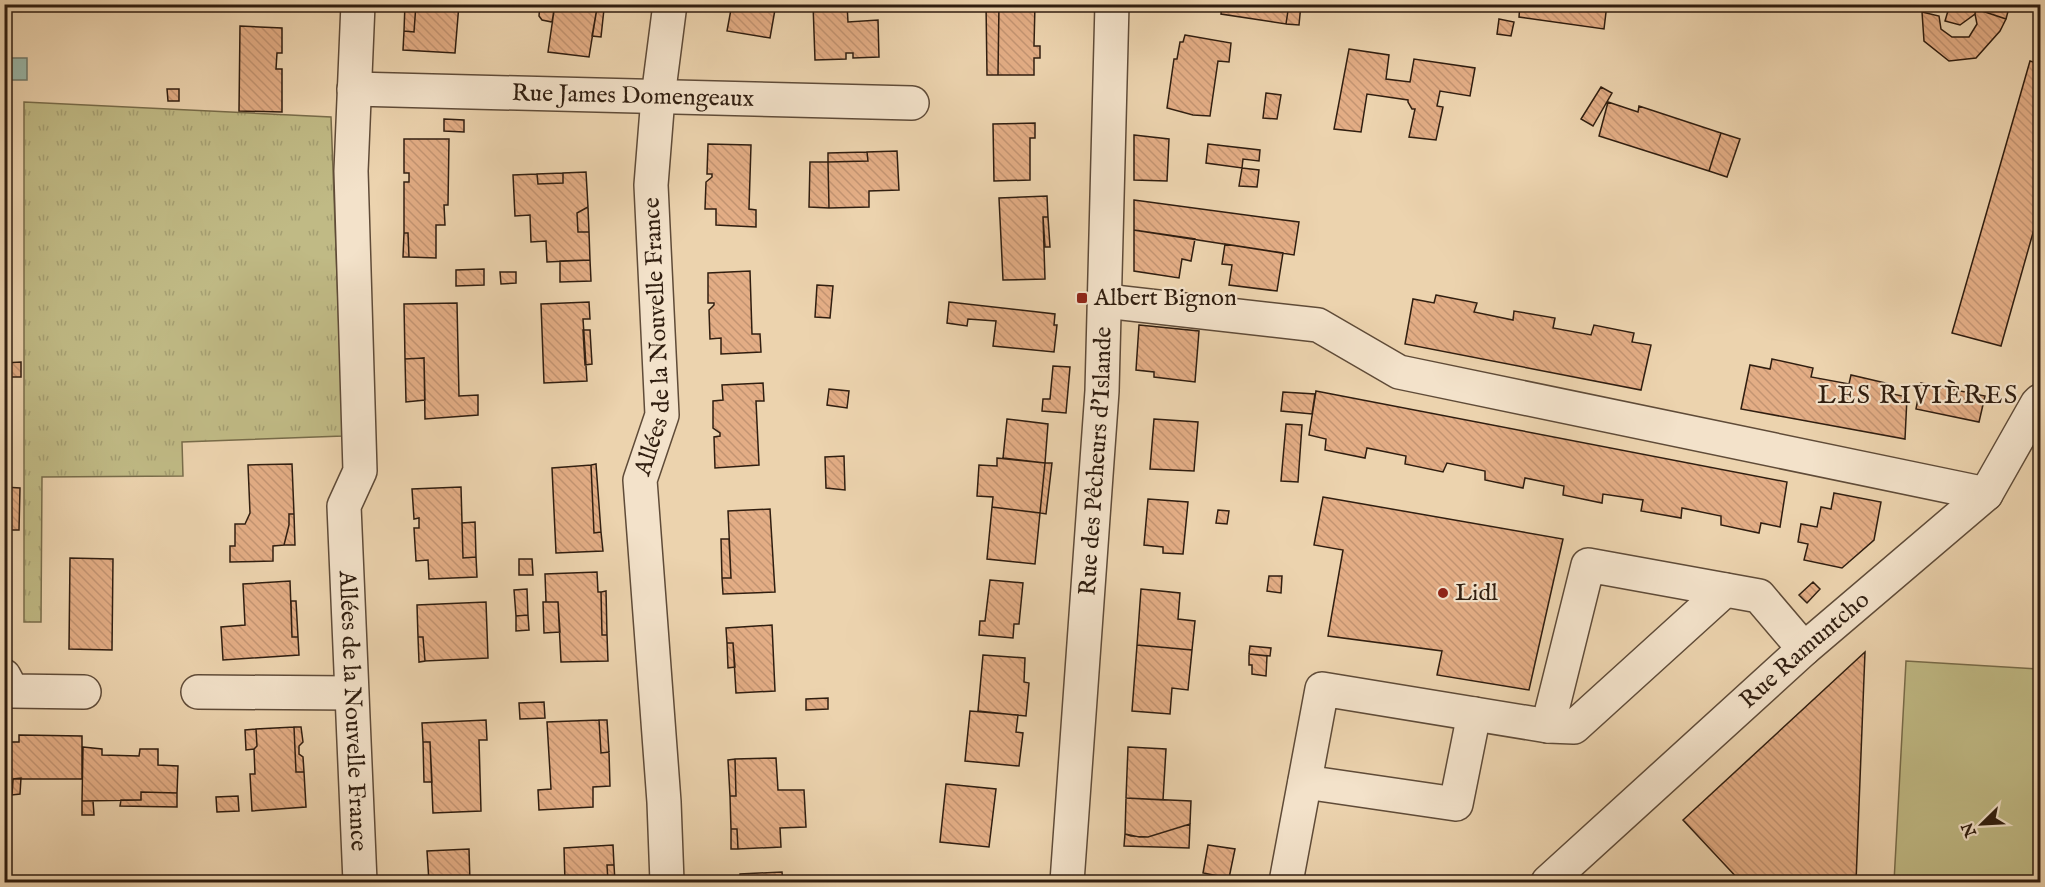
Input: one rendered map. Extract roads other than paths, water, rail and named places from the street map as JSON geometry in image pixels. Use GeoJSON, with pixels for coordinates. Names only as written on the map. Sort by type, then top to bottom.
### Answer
{"type":"FeatureCollection","features":[{"type":"Feature","properties":{"kind":"street","name":"Allées de la Nouvelle France"},"geometry":{"type":"LineString","coordinates":[[358,4],[351,171],[360,471],[344,506],[360,882]]}},
{"type":"Feature","properties":{"kind":"street","name":"Allées de la Nouvelle France"},"geometry":{"type":"LineString","coordinates":[[667,882],[664,802],[640,480],[662,415],[651,184],[658,97],[670,4]]}},
{"type":"Feature","properties":{"kind":"street","name":"Rue des Pêcheurs d'Islande"},"geometry":{"type":"LineString","coordinates":[[1067,882],[1102,391],[1112,4]]}},
{"type":"Feature","properties":{"kind":"street","name":"Rue James Domengeaux"},"geometry":{"type":"LineString","coordinates":[[354,89],[912,103]]}},
{"type":"Feature","properties":{"kind":"street"},"geometry":{"type":"LineString","coordinates":[[1105,301],[1318,325],[1399,372],[1986,494]]}},
{"type":"Feature","properties":{"kind":"street","name":"Rue Ramuntcho"},"geometry":{"type":"LineString","coordinates":[[1548,882],[1804,649],[1986,494],[2040,401]]}},
{"type":"Feature","properties":{"kind":"street"},"geometry":{"type":"LineString","coordinates":[[1548,726],[1588,565],[1759,596],[1804,649]]}},
{"type":"Feature","properties":{"kind":"street"},"geometry":{"type":"LineString","coordinates":[[1286,882],[1322,689],[1548,726],[1574,727],[1725,590]]}},
{"type":"Feature","properties":{"kind":"street"},"geometry":{"type":"LineString","coordinates":[[4,676],[12,691],[84,692]]}},
{"type":"Feature","properties":{"kind":"street"},"geometry":{"type":"LineString","coordinates":[[198,692],[351,693]]}},
{"type":"Feature","properties":{"kind":"street"},"geometry":{"type":"LineString","coordinates":[[1305,782],[1456,804],[1474,714]]}},
{"type":"Feature","properties":{"kind":"place","name":"Albert Bignon"},"geometry":{"type":"Point","coordinates":[1082,298]}},
{"type":"Feature","properties":{"kind":"place","name":"Lidl"},"geometry":{"type":"Point","coordinates":[1443,593]}},
{"type":"Feature","properties":{"kind":"district","name":"LES RIVIÈRES"},"geometry":{"type":"Point","coordinates":[1918,395]}}]}
